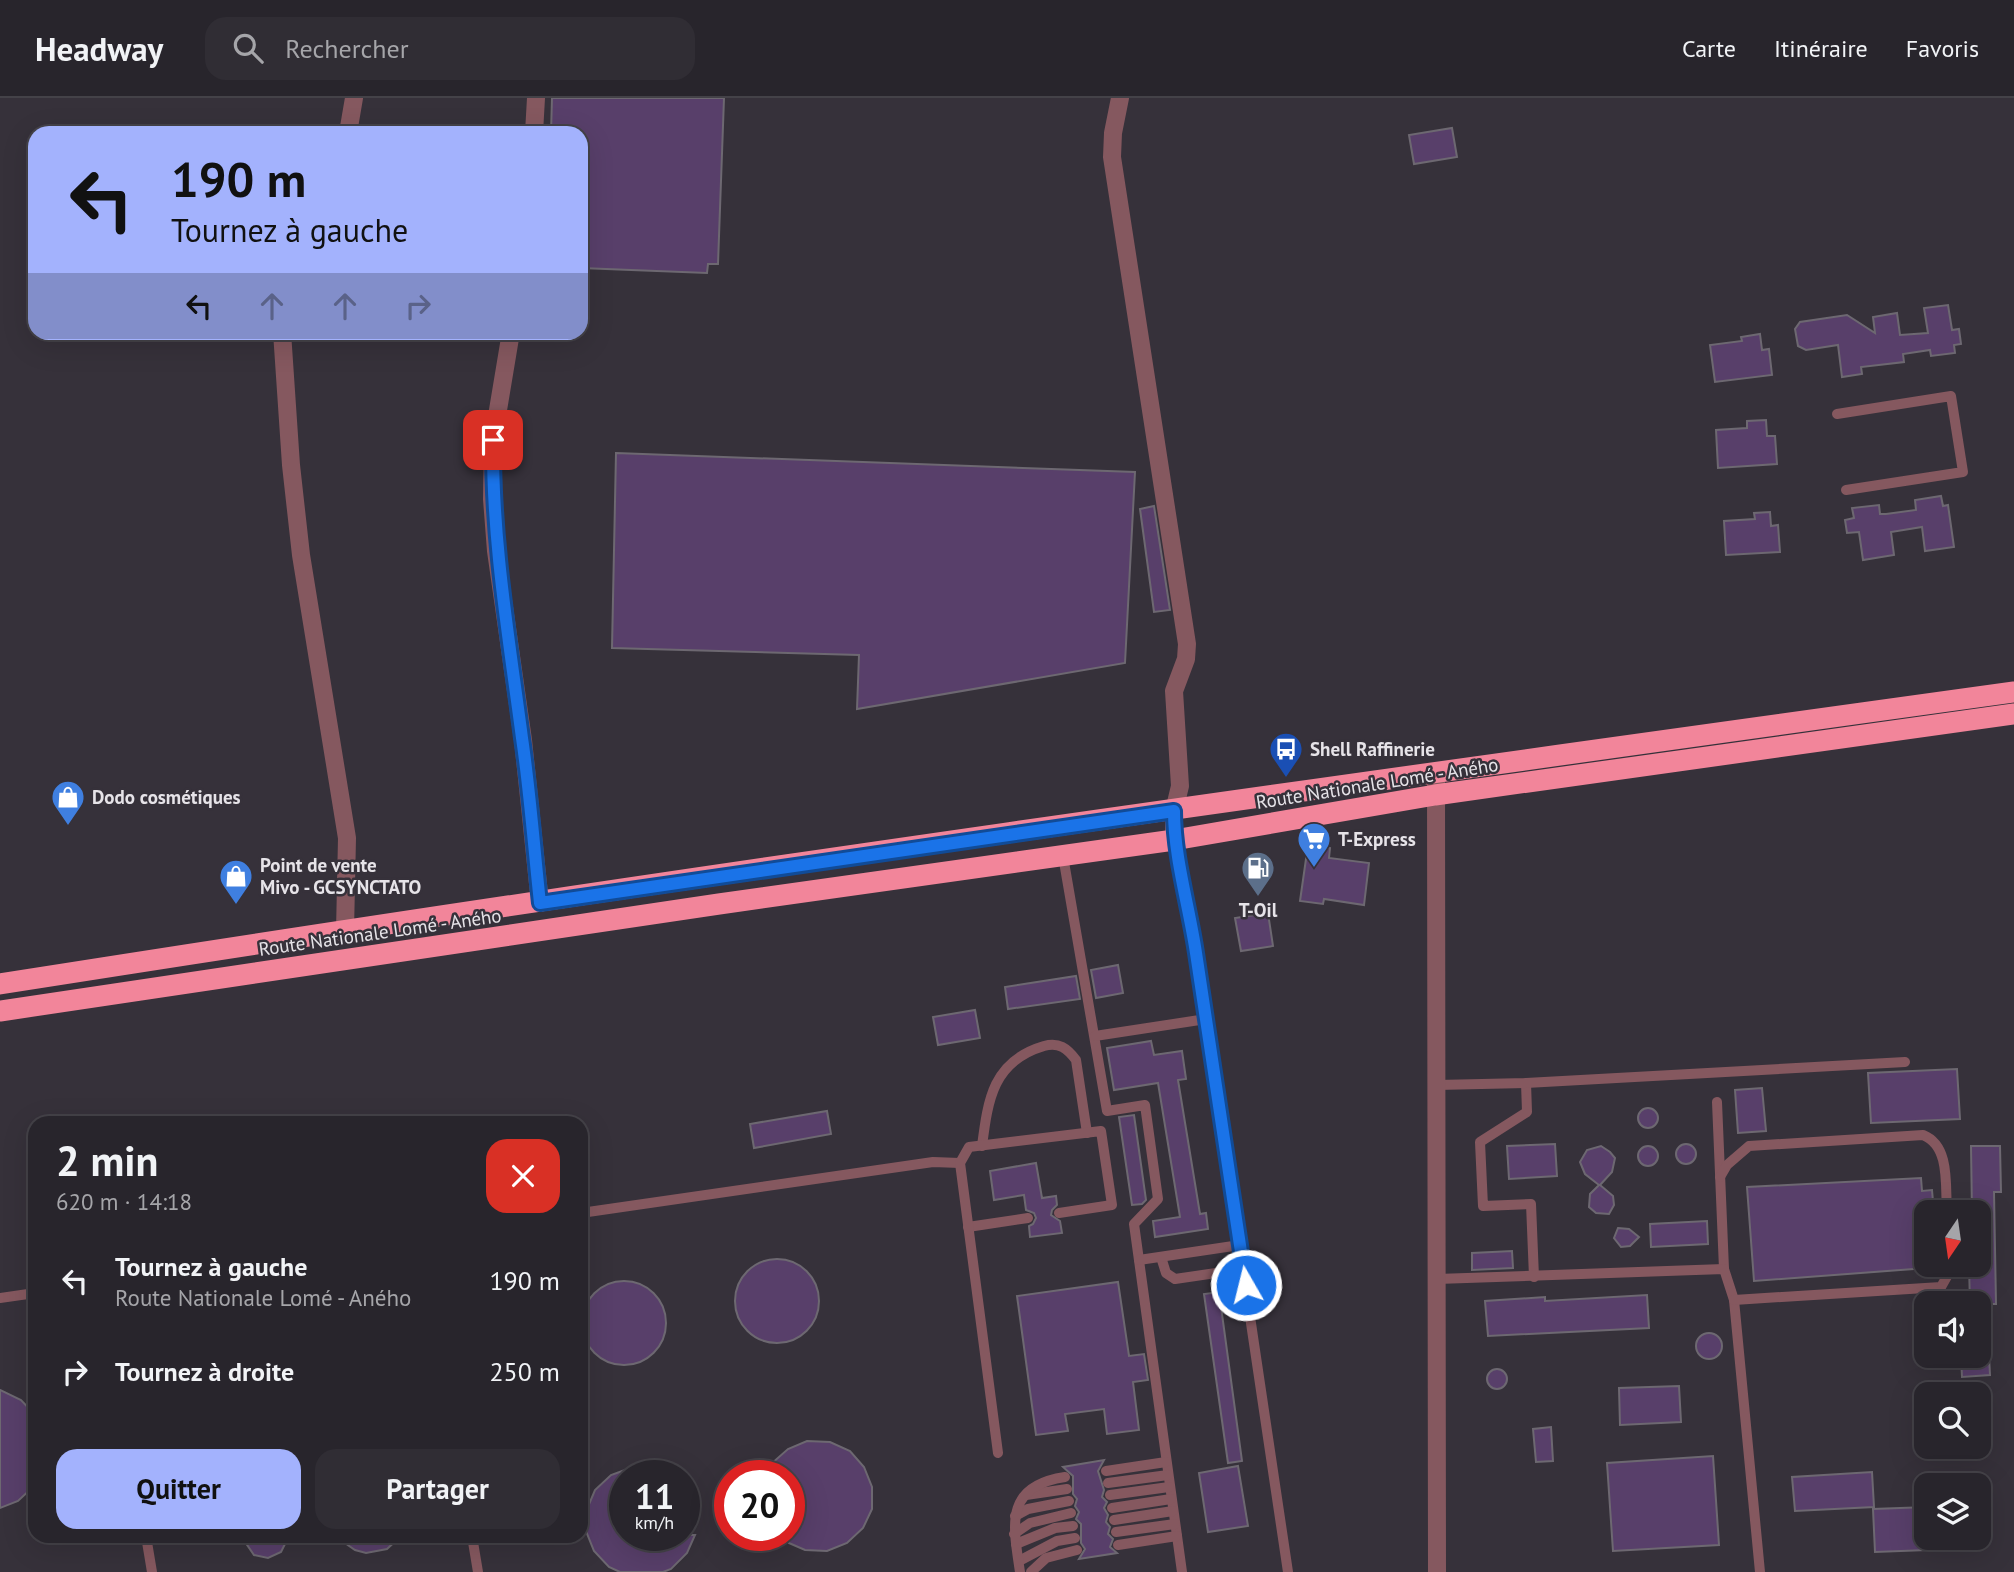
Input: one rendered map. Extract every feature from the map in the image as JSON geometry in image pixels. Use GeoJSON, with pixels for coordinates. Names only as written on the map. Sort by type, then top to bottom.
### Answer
{"type":"FeatureCollection","features":[{"type":"Feature","properties":{"kind":"highway","name":"Route Nationale Lomé - Aného"},"geometry":{"type":"LineString","coordinates":[[0,984],[1437,771],[2014,692]]}},
{"type":"Feature","properties":{"kind":"highway","name":"Route Nationale Lomé - Aného"},"geometry":{"type":"LineString","coordinates":[[0,1011],[1174,840],[1435,795],[2014,714]]}},
{"type":"Feature","properties":{"kind":"street"},"geometry":{"type":"LineString","coordinates":[[349,126],[354,98]]}},
{"type":"Feature","properties":{"kind":"street"},"geometry":{"type":"LineString","coordinates":[[534,126],[536,98]]}},
{"type":"Feature","properties":{"kind":"street"},"geometry":{"type":"LineString","coordinates":[[1120,98],[1112,133],[1112,157],[1187,644],[1186,659],[1174,691],[1180,786],[1174,811],[1174,840]]}},
{"type":"Feature","properties":{"kind":"street"},"geometry":{"type":"LineString","coordinates":[[283,340],[291,465],[301,555],[347,838],[345,931]]}},
{"type":"Feature","properties":{"kind":"street"},"geometry":{"type":"LineString","coordinates":[[510,340],[493,440],[492,499],[496,551],[523,740],[540,903]]}},
{"type":"Feature","properties":{"kind":"street"},"geometry":{"type":"LineString","coordinates":[[1437,771],[1437,1572]]}},
{"type":"Feature","properties":{"kind":"lane"},"geometry":{"type":"LineString","coordinates":[[1837,414],[1951,396],[1963,472],[1846,490]]}},
{"type":"Feature","properties":{"kind":"lane"},"geometry":{"type":"LineString","coordinates":[[1174,840],[1183,871],[1206,1018],[1288,1572]]}},
{"type":"Feature","properties":{"kind":"lane"},"geometry":{"type":"LineString","coordinates":[[1063,856],[1107,1111],[1145,1105],[1158,1199],[1134,1224],[1182,1572]]}},
{"type":"Feature","properties":{"kind":"lane"},"geometry":{"type":"LineString","coordinates":[[1095,1036],[1206,1018]]}},
{"type":"Feature","properties":{"kind":"lane"},"geometry":{"type":"LineString","coordinates":[[982,1146],[988,1105],[1000,1076],[1018,1056],[1049,1045],[1060,1045],[1069,1050],[1076,1060],[1087,1133]]}},
{"type":"Feature","properties":{"kind":"lane"},"geometry":{"type":"LineString","coordinates":[[1437,1085],[1526,1083],[1905,1062]]}},
{"type":"Feature","properties":{"kind":"lane"},"geometry":{"type":"LineString","coordinates":[[1526,1083],[1527,1112],[1480,1142],[1483,1206],[1531,1203],[1534,1277]]}},
{"type":"Feature","properties":{"kind":"lane"},"geometry":{"type":"LineString","coordinates":[[1717,1102],[1724,1269],[1734,1300],[1760,1572]]}},
{"type":"Feature","properties":{"kind":"lane"},"geometry":{"type":"LineString","coordinates":[[998,1453],[960,1163],[969,1147],[1101,1131],[1112,1205],[1059,1213]]}},
{"type":"Feature","properties":{"kind":"lane"},"geometry":{"type":"LineString","coordinates":[[1720,1177],[1727,1165],[1748,1146],[1923,1135],[1931,1138],[1941,1151],[1946,1200]]}},
{"type":"Feature","properties":{"kind":"lane"},"geometry":{"type":"LineString","coordinates":[[588,1212],[933,1162],[960,1163]]}},
{"type":"Feature","properties":{"kind":"lane"},"geometry":{"type":"LineString","coordinates":[[968,1227],[1028,1218]]}},
{"type":"Feature","properties":{"kind":"lane"},"geometry":{"type":"LineString","coordinates":[[1139,1260],[1240,1245]]}},
{"type":"Feature","properties":{"kind":"lane"},"geometry":{"type":"LineString","coordinates":[[1161,1257],[1166,1273],[1175,1279],[1243,1269]]}},
{"type":"Feature","properties":{"kind":"lane"},"geometry":{"type":"LineString","coordinates":[[1437,1279],[1724,1269]]}},
{"type":"Feature","properties":{"kind":"lane"},"geometry":{"type":"LineString","coordinates":[[1734,1300],[1941,1287],[1946,1278]]}},
{"type":"Feature","properties":{"kind":"lane"},"geometry":{"type":"LineString","coordinates":[[0,1298],[28,1294]]}},
{"type":"Feature","properties":{"kind":"lane"},"geometry":{"type":"LineString","coordinates":[[1106,1471],[1166,1462]]}},
{"type":"Feature","properties":{"kind":"lane"},"geometry":{"type":"LineString","coordinates":[[1108,1483],[1168,1475]]}},
{"type":"Feature","properties":{"kind":"lane"},"geometry":{"type":"LineString","coordinates":[[1065,1477],[1048,1479],[1026,1495],[1014,1516],[1020,1566],[1057,1541],[1075,1538]]}},
{"type":"Feature","properties":{"kind":"lane"},"geometry":{"type":"LineString","coordinates":[[1110,1495],[1169,1487]]}},
{"type":"Feature","properties":{"kind":"lane"},"geometry":{"type":"LineString","coordinates":[[1026,1495],[1067,1489]]}},
{"type":"Feature","properties":{"kind":"lane"},"geometry":{"type":"LineString","coordinates":[[1112,1508],[1171,1499]]}},
{"type":"Feature","properties":{"kind":"lane"},"geometry":{"type":"LineString","coordinates":[[1014,1516],[1028,1509],[1069,1501]]}},
{"type":"Feature","properties":{"kind":"lane"},"geometry":{"type":"LineString","coordinates":[[1114,1520],[1173,1511]]}},
{"type":"Feature","properties":{"kind":"lane"},"geometry":{"type":"LineString","coordinates":[[1015,1539],[1030,1523],[1071,1513]]}},
{"type":"Feature","properties":{"kind":"lane"},"geometry":{"type":"LineString","coordinates":[[1116,1532],[1175,1524]]}},
{"type":"Feature","properties":{"kind":"lane"},"geometry":{"type":"LineString","coordinates":[[1015,1539],[1073,1526]]}},
{"type":"Feature","properties":{"kind":"lane"},"geometry":{"type":"LineString","coordinates":[[1118,1545],[1177,1536]]}},
{"type":"Feature","properties":{"kind":"lane"},"geometry":{"type":"LineString","coordinates":[[147,1543],[152,1572]]}},
{"type":"Feature","properties":{"kind":"lane"},"geometry":{"type":"LineString","coordinates":[[473,1543],[478,1572]]}},
{"type":"Feature","properties":{"kind":"lane"},"geometry":{"type":"LineString","coordinates":[[1031,1572],[1046,1558],[1077,1550]]}},
{"type":"Feature","properties":{"kind":"building"},"geometry":{"type":"Polygon","coordinates":[[[552,98],[724,98],[718,264],[708,264],[707,273],[588,268],[588,126],[551,126],[552,98]]]}},
{"type":"Feature","properties":{"kind":"building"},"geometry":{"type":"Polygon","coordinates":[[[1452,128],[1457,157],[1414,164],[1409,135],[1452,128]]]}},
{"type":"Feature","properties":{"kind":"building"},"geometry":{"type":"Polygon","coordinates":[[[1948,305],[1952,330],[1959,329],[1961,344],[1954,345],[1955,353],[1931,356],[1930,350],[1903,354],[1904,362],[1861,367],[1862,374],[1842,377],[1838,345],[1806,350],[1798,346],[1795,329],[1800,322],[1847,315],[1875,333],[1873,317],[1897,313],[1900,335],[1928,333],[1924,308],[1948,305]]]}},
{"type":"Feature","properties":{"kind":"building"},"geometry":{"type":"Polygon","coordinates":[[[1760,334],[1762,350],[1769,349],[1772,375],[1715,382],[1710,345],[1742,341],[1741,337],[1760,334]]]}},
{"type":"Feature","properties":{"kind":"building"},"geometry":{"type":"Polygon","coordinates":[[[1766,420],[1767,436],[1775,436],[1777,464],[1718,468],[1716,430],[1747,428],[1747,421],[1766,420]]]}},
{"type":"Feature","properties":{"kind":"building"},"geometry":{"type":"Polygon","coordinates":[[[616,453],[1135,472],[1125,663],[857,709],[859,655],[612,648],[616,453]]]}},
{"type":"Feature","properties":{"kind":"building"},"geometry":{"type":"Polygon","coordinates":[[[1941,496],[1943,506],[1948,505],[1954,547],[1925,551],[1922,527],[1891,532],[1894,555],[1863,560],[1859,532],[1847,533],[1845,520],[1854,518],[1852,508],[1879,505],[1880,514],[1916,510],[1915,500],[1941,496]]]}},
{"type":"Feature","properties":{"kind":"building"},"geometry":{"type":"Polygon","coordinates":[[[1154,506],[1170,610],[1154,612],[1140,509],[1154,506]]]}},
{"type":"Feature","properties":{"kind":"building"},"geometry":{"type":"Polygon","coordinates":[[[1770,512],[1771,526],[1778,525],[1780,552],[1726,555],[1724,521],[1755,519],[1754,513],[1770,512]]]}},
{"type":"Feature","properties":{"kind":"building"},"geometry":{"type":"Polygon","coordinates":[[[1308,845],[1330,848],[1329,858],[1369,863],[1364,905],[1324,899],[1323,904],[1300,901],[1308,845]]]}},
{"type":"Feature","properties":{"kind":"building"},"geometry":{"type":"Polygon","coordinates":[[[1268,913],[1273,946],[1241,951],[1235,918],[1268,913]]]}},
{"type":"Feature","properties":{"kind":"building"},"geometry":{"type":"Polygon","coordinates":[[[1118,965],[1123,993],[1096,998],[1091,970],[1118,965]]]}},
{"type":"Feature","properties":{"kind":"building"},"geometry":{"type":"Polygon","coordinates":[[[1076,976],[1080,999],[1008,1009],[1005,987],[1076,976]]]}},
{"type":"Feature","properties":{"kind":"building"},"geometry":{"type":"Polygon","coordinates":[[[975,1010],[980,1038],[938,1045],[933,1017],[975,1010]]]}},
{"type":"Feature","properties":{"kind":"building"},"geometry":{"type":"Polygon","coordinates":[[[1151,1041],[1154,1055],[1182,1051],[1186,1079],[1178,1080],[1200,1214],[1206,1213],[1208,1229],[1155,1237],[1153,1221],[1180,1217],[1158,1083],[1114,1090],[1107,1048],[1151,1041]]]}},
{"type":"Feature","properties":{"kind":"building"},"geometry":{"type":"Polygon","coordinates":[[[1957,1069],[1960,1119],[1871,1123],[1868,1073],[1957,1069]]]}},
{"type":"Feature","properties":{"kind":"building"},"geometry":{"type":"Polygon","coordinates":[[[1762,1088],[1766,1131],[1738,1133],[1735,1090],[1762,1088]]]}},
{"type":"Feature","properties":{"kind":"building"},"geometry":{"type":"Polygon","coordinates":[[[1648,1108],[1655,1111],[1658,1118],[1655,1125],[1648,1128],[1641,1125],[1638,1118],[1641,1111],[1648,1108]]]}},
{"type":"Feature","properties":{"kind":"building"},"geometry":{"type":"Polygon","coordinates":[[[827,1111],[831,1134],[754,1148],[750,1124],[827,1111]]]}},
{"type":"Feature","properties":{"kind":"building"},"geometry":{"type":"Polygon","coordinates":[[[1134,1115],[1146,1200],[1142,1204],[1132,1205],[1119,1117],[1134,1115]]]}},
{"type":"Feature","properties":{"kind":"building"},"geometry":{"type":"Polygon","coordinates":[[[1555,1144],[1557,1176],[1509,1179],[1507,1146],[1555,1144]]]}},
{"type":"Feature","properties":{"kind":"building"},"geometry":{"type":"Polygon","coordinates":[[[1682,1144],[1690,1144],[1696,1154],[1690,1164],[1682,1164],[1676,1158],[1676,1150],[1682,1144]]]}},
{"type":"Feature","properties":{"kind":"building"},"geometry":{"type":"Polygon","coordinates":[[[1601,1146],[1615,1158],[1612,1172],[1600,1185],[1613,1196],[1614,1205],[1609,1214],[1596,1213],[1589,1207],[1590,1194],[1599,1185],[1585,1174],[1580,1162],[1587,1150],[1601,1146]]]}},
{"type":"Feature","properties":{"kind":"building"},"geometry":{"type":"Polygon","coordinates":[[[1644,1146],[1652,1146],[1658,1156],[1652,1166],[1644,1166],[1638,1160],[1638,1152],[1644,1146]]]}},
{"type":"Feature","properties":{"kind":"building"},"geometry":{"type":"Polygon","coordinates":[[[1971,1146],[2000,1146],[2001,1192],[1994,1192],[1996,1304],[1991,1304],[1991,1291],[1970,1291],[1969,1278],[1992,1278],[1992,1200],[1972,1200],[1971,1146]]]}},
{"type":"Feature","properties":{"kind":"building"},"geometry":{"type":"Polygon","coordinates":[[[1036,1163],[1042,1198],[1056,1196],[1057,1205],[1051,1215],[1060,1221],[1062,1233],[1030,1237],[1029,1226],[1036,1218],[1034,1213],[1026,1210],[1024,1195],[994,1200],[990,1171],[1036,1163]]]}},
{"type":"Feature","properties":{"kind":"building"},"geometry":{"type":"Polygon","coordinates":[[[1921,1178],[1922,1191],[1932,1190],[1933,1200],[1914,1200],[1914,1269],[1754,1281],[1747,1187],[1921,1178]]]}},
{"type":"Feature","properties":{"kind":"building"},"geometry":{"type":"Polygon","coordinates":[[[1707,1221],[1708,1244],[1651,1247],[1650,1224],[1707,1221]]]}},
{"type":"Feature","properties":{"kind":"building"},"geometry":{"type":"Polygon","coordinates":[[[1618,1228],[1629,1229],[1639,1237],[1630,1246],[1621,1247],[1614,1238],[1618,1228]]]}},
{"type":"Feature","properties":{"kind":"building"},"geometry":{"type":"Polygon","coordinates":[[[1512,1251],[1513,1268],[1472,1270],[1472,1253],[1512,1251]]]}},
{"type":"Feature","properties":{"kind":"building"},"geometry":{"type":"Polygon","coordinates":[[[777,1259],[793,1262],[807,1271],[816,1285],[819,1301],[816,1317],[807,1331],[793,1340],[777,1343],[761,1340],[747,1331],[738,1317],[735,1301],[738,1285],[747,1271],[761,1262],[777,1259]]]}},
{"type":"Feature","properties":{"kind":"building"},"geometry":{"type":"Polygon","coordinates":[[[624,1281],[640,1284],[654,1293],[665,1315],[663,1339],[654,1353],[640,1362],[624,1365],[608,1362],[594,1353],[588,1344],[588,1302],[594,1293],[608,1284],[624,1281]]]}},
{"type":"Feature","properties":{"kind":"building"},"geometry":{"type":"Polygon","coordinates":[[[1118,1282],[1129,1356],[1144,1354],[1148,1380],[1133,1382],[1139,1430],[1107,1434],[1104,1409],[1065,1414],[1068,1431],[1036,1435],[1017,1296],[1118,1282]]]}},
{"type":"Feature","properties":{"kind":"building"},"geometry":{"type":"Polygon","coordinates":[[[1219,1292],[1242,1461],[1228,1463],[1204,1294],[1219,1292]]]}},
{"type":"Feature","properties":{"kind":"building"},"geometry":{"type":"Polygon","coordinates":[[[1647,1295],[1649,1328],[1488,1336],[1485,1301],[1545,1297],[1545,1301],[1647,1295]]]}},
{"type":"Feature","properties":{"kind":"building"},"geometry":{"type":"Polygon","coordinates":[[[1709,1333],[1718,1337],[1722,1346],[1718,1355],[1709,1359],[1700,1355],[1696,1346],[1700,1337],[1709,1333]]]}},
{"type":"Feature","properties":{"kind":"building"},"geometry":{"type":"Polygon","coordinates":[[[1962,1368],[1990,1368],[1990,1375],[1962,1377],[1962,1368]]]}},
{"type":"Feature","properties":{"kind":"building"},"geometry":{"type":"Polygon","coordinates":[[[1497,1369],[1504,1372],[1507,1379],[1504,1386],[1497,1389],[1490,1386],[1487,1379],[1490,1372],[1497,1369]]]}},
{"type":"Feature","properties":{"kind":"building"},"geometry":{"type":"Polygon","coordinates":[[[1679,1386],[1681,1422],[1620,1425],[1619,1388],[1679,1386]]]}},
{"type":"Feature","properties":{"kind":"building"},"geometry":{"type":"Polygon","coordinates":[[[0,1390],[21,1400],[28,1408],[28,1492],[18,1501],[0,1508],[0,1390]]]}},
{"type":"Feature","properties":{"kind":"building"},"geometry":{"type":"Polygon","coordinates":[[[1551,1427],[1553,1461],[1536,1462],[1533,1429],[1551,1427]]]}},
{"type":"Feature","properties":{"kind":"building"},"geometry":{"type":"Polygon","coordinates":[[[807,1441],[830,1442],[850,1451],[864,1467],[872,1487],[872,1509],[863,1528],[847,1543],[827,1551],[805,1550],[805,1460],[776,1460],[788,1449],[807,1441]]]}},
{"type":"Feature","properties":{"kind":"building"},"geometry":{"type":"Polygon","coordinates":[[[1713,1456],[1719,1545],[1613,1551],[1607,1463],[1713,1456]]]}},
{"type":"Feature","properties":{"kind":"building"},"geometry":{"type":"Polygon","coordinates":[[[1104,1460],[1098,1471],[1104,1490],[1102,1497],[1107,1502],[1104,1508],[1108,1515],[1106,1522],[1110,1527],[1108,1534],[1113,1539],[1110,1547],[1117,1553],[1079,1559],[1085,1549],[1081,1543],[1081,1524],[1076,1519],[1079,1512],[1075,1506],[1077,1499],[1073,1494],[1073,1476],[1063,1467],[1104,1460]]]}},
{"type":"Feature","properties":{"kind":"building"},"geometry":{"type":"Polygon","coordinates":[[[1238,1466],[1248,1526],[1208,1532],[1199,1473],[1238,1466]]]}},
{"type":"Feature","properties":{"kind":"building"},"geometry":{"type":"Polygon","coordinates":[[[1872,1472],[1874,1507],[1795,1511],[1792,1477],[1872,1472]]]}},
{"type":"Feature","properties":{"kind":"building"},"geometry":{"type":"Polygon","coordinates":[[[609,1477],[609,1551],[688,1551],[687,1553],[671,1569],[663,1572],[620,1572],[609,1567],[594,1551],[588,1536],[588,1507],[595,1490],[609,1477]]]}},
{"type":"Feature","properties":{"kind":"building"},"geometry":{"type":"Polygon","coordinates":[[[1914,1507],[1914,1550],[1927,1550],[1875,1552],[1873,1509],[1914,1507]]]}},
{"type":"Feature","properties":{"kind":"building"},"geometry":{"type":"Polygon","coordinates":[[[246,1543],[286,1543],[281,1552],[268,1558],[254,1555],[246,1543]]]}},
{"type":"Feature","properties":{"kind":"building"},"geometry":{"type":"Polygon","coordinates":[[[345,1543],[393,1543],[387,1549],[366,1553],[345,1543]]]}},
{"type":"Feature","properties":{"kind":"place","name":"Shell Raffinerie"},"geometry":{"type":"Point","coordinates":[1286,779]}},
{"type":"Feature","properties":{"kind":"place","name":"Dodo cosmétiques"},"geometry":{"type":"Point","coordinates":[68,827]}},
{"type":"Feature","properties":{"kind":"place","name":"T-Express"},"geometry":{"type":"Point","coordinates":[1314,869]}},
{"type":"Feature","properties":{"kind":"place","name":"T-Oil"},"geometry":{"type":"Point","coordinates":[1258,898]}},
{"type":"Feature","properties":{"kind":"place","name":"Point de vente Mivo - GCSYNCTATO"},"geometry":{"type":"Point","coordinates":[236,906]}},
{"type":"Feature","properties":{"kind":"route"},"geometry":{"type":"LineString","coordinates":[[493,440],[492,499],[496,551],[523,740],[540,903],[1174,811],[1174,840],[1183,871],[1246,1285]]}}]}
